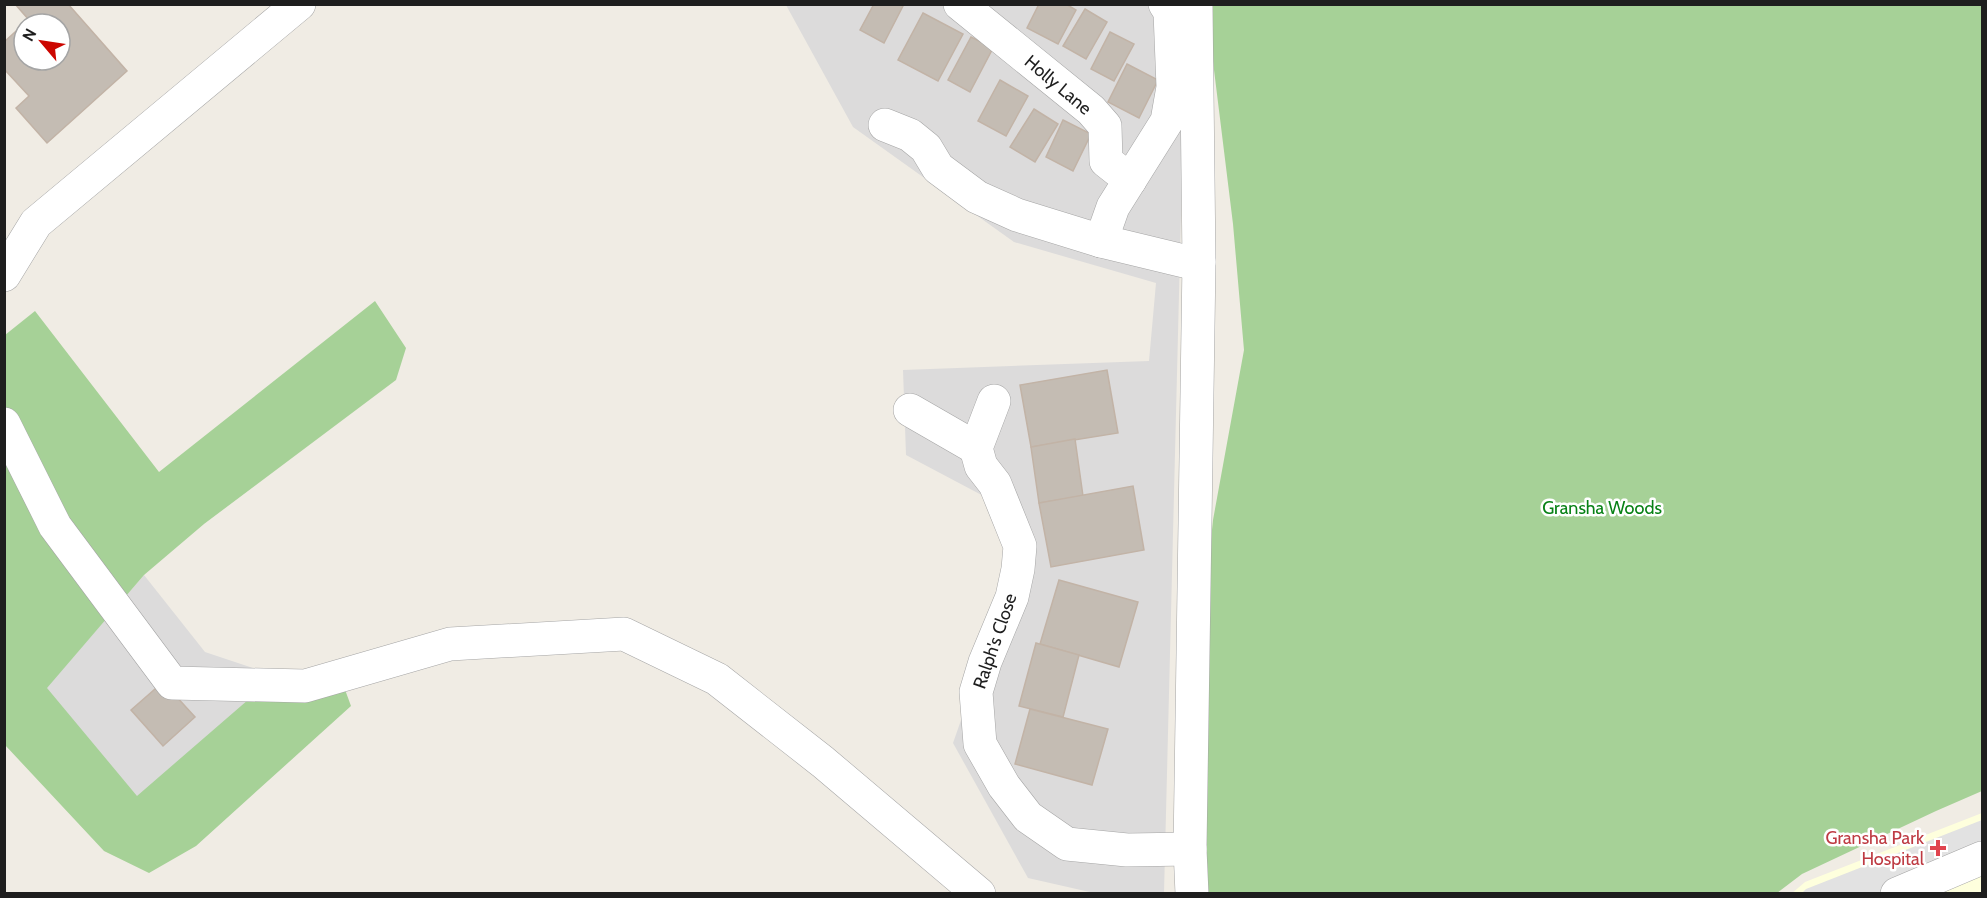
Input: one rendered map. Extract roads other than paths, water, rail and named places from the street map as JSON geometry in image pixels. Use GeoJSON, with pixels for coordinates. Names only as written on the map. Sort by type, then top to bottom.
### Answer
{"type":"FeatureCollection","features":[{"type":"Feature","properties":{"kind":"street"},"geometry":{"type":"LineString","coordinates":[[4,275],[36,223],[299,4]]}},
{"type":"Feature","properties":{"kind":"street","name":"Holly Lane"},"geometry":{"type":"LineString","coordinates":[[960,4],[1091,110],[1105,126],[1106,161],[1130,180]]}},
{"type":"Feature","properties":{"kind":"street"},"geometry":{"type":"LineString","coordinates":[[1101,241],[1113,207],[1167,121],[1173,87],[1170,12],[1166,4]]}},
{"type":"Feature","properties":{"kind":"street"},"geometry":{"type":"LineString","coordinates":[[1192,894],[1190,849],[1199,262],[1196,4]]}},
{"type":"Feature","properties":{"kind":"street"},"geometry":{"type":"LineString","coordinates":[[885,125],[910,135],[926,148],[938,168],[977,197],[1017,215],[1101,241],[1199,262]]}},
{"type":"Feature","properties":{"kind":"street"},"geometry":{"type":"LineString","coordinates":[[910,410],[976,448],[994,401]]}},
{"type":"Feature","properties":{"kind":"street"},"geometry":{"type":"LineString","coordinates":[[4,424],[55,526],[172,683],[305,686],[450,644],[624,634],[717,679],[823,762],[980,894]]}},
{"type":"Feature","properties":{"kind":"street","name":"Ralph's Close"},"geometry":{"type":"LineString","coordinates":[[976,448],[981,466],[995,484],[1020,546],[1012,597],[985,662],[976,692],[980,744],[1004,786],[1028,817],[1067,844],[1127,850],[1190,849]]}},
{"type":"Feature","properties":{"kind":"street"},"geometry":{"type":"LineString","coordinates":[[1897,894],[1983,858]]}},
{"type":"Feature","properties":{"kind":"place","name":"Gransha Park Hospital"},"geometry":{"type":"Point","coordinates":[1938,848]}},
{"type":"Feature","properties":{"kind":"park label","name":"Gransha Woods"},"geometry":{"type":"Point","coordinates":[1602,508]}}]}
